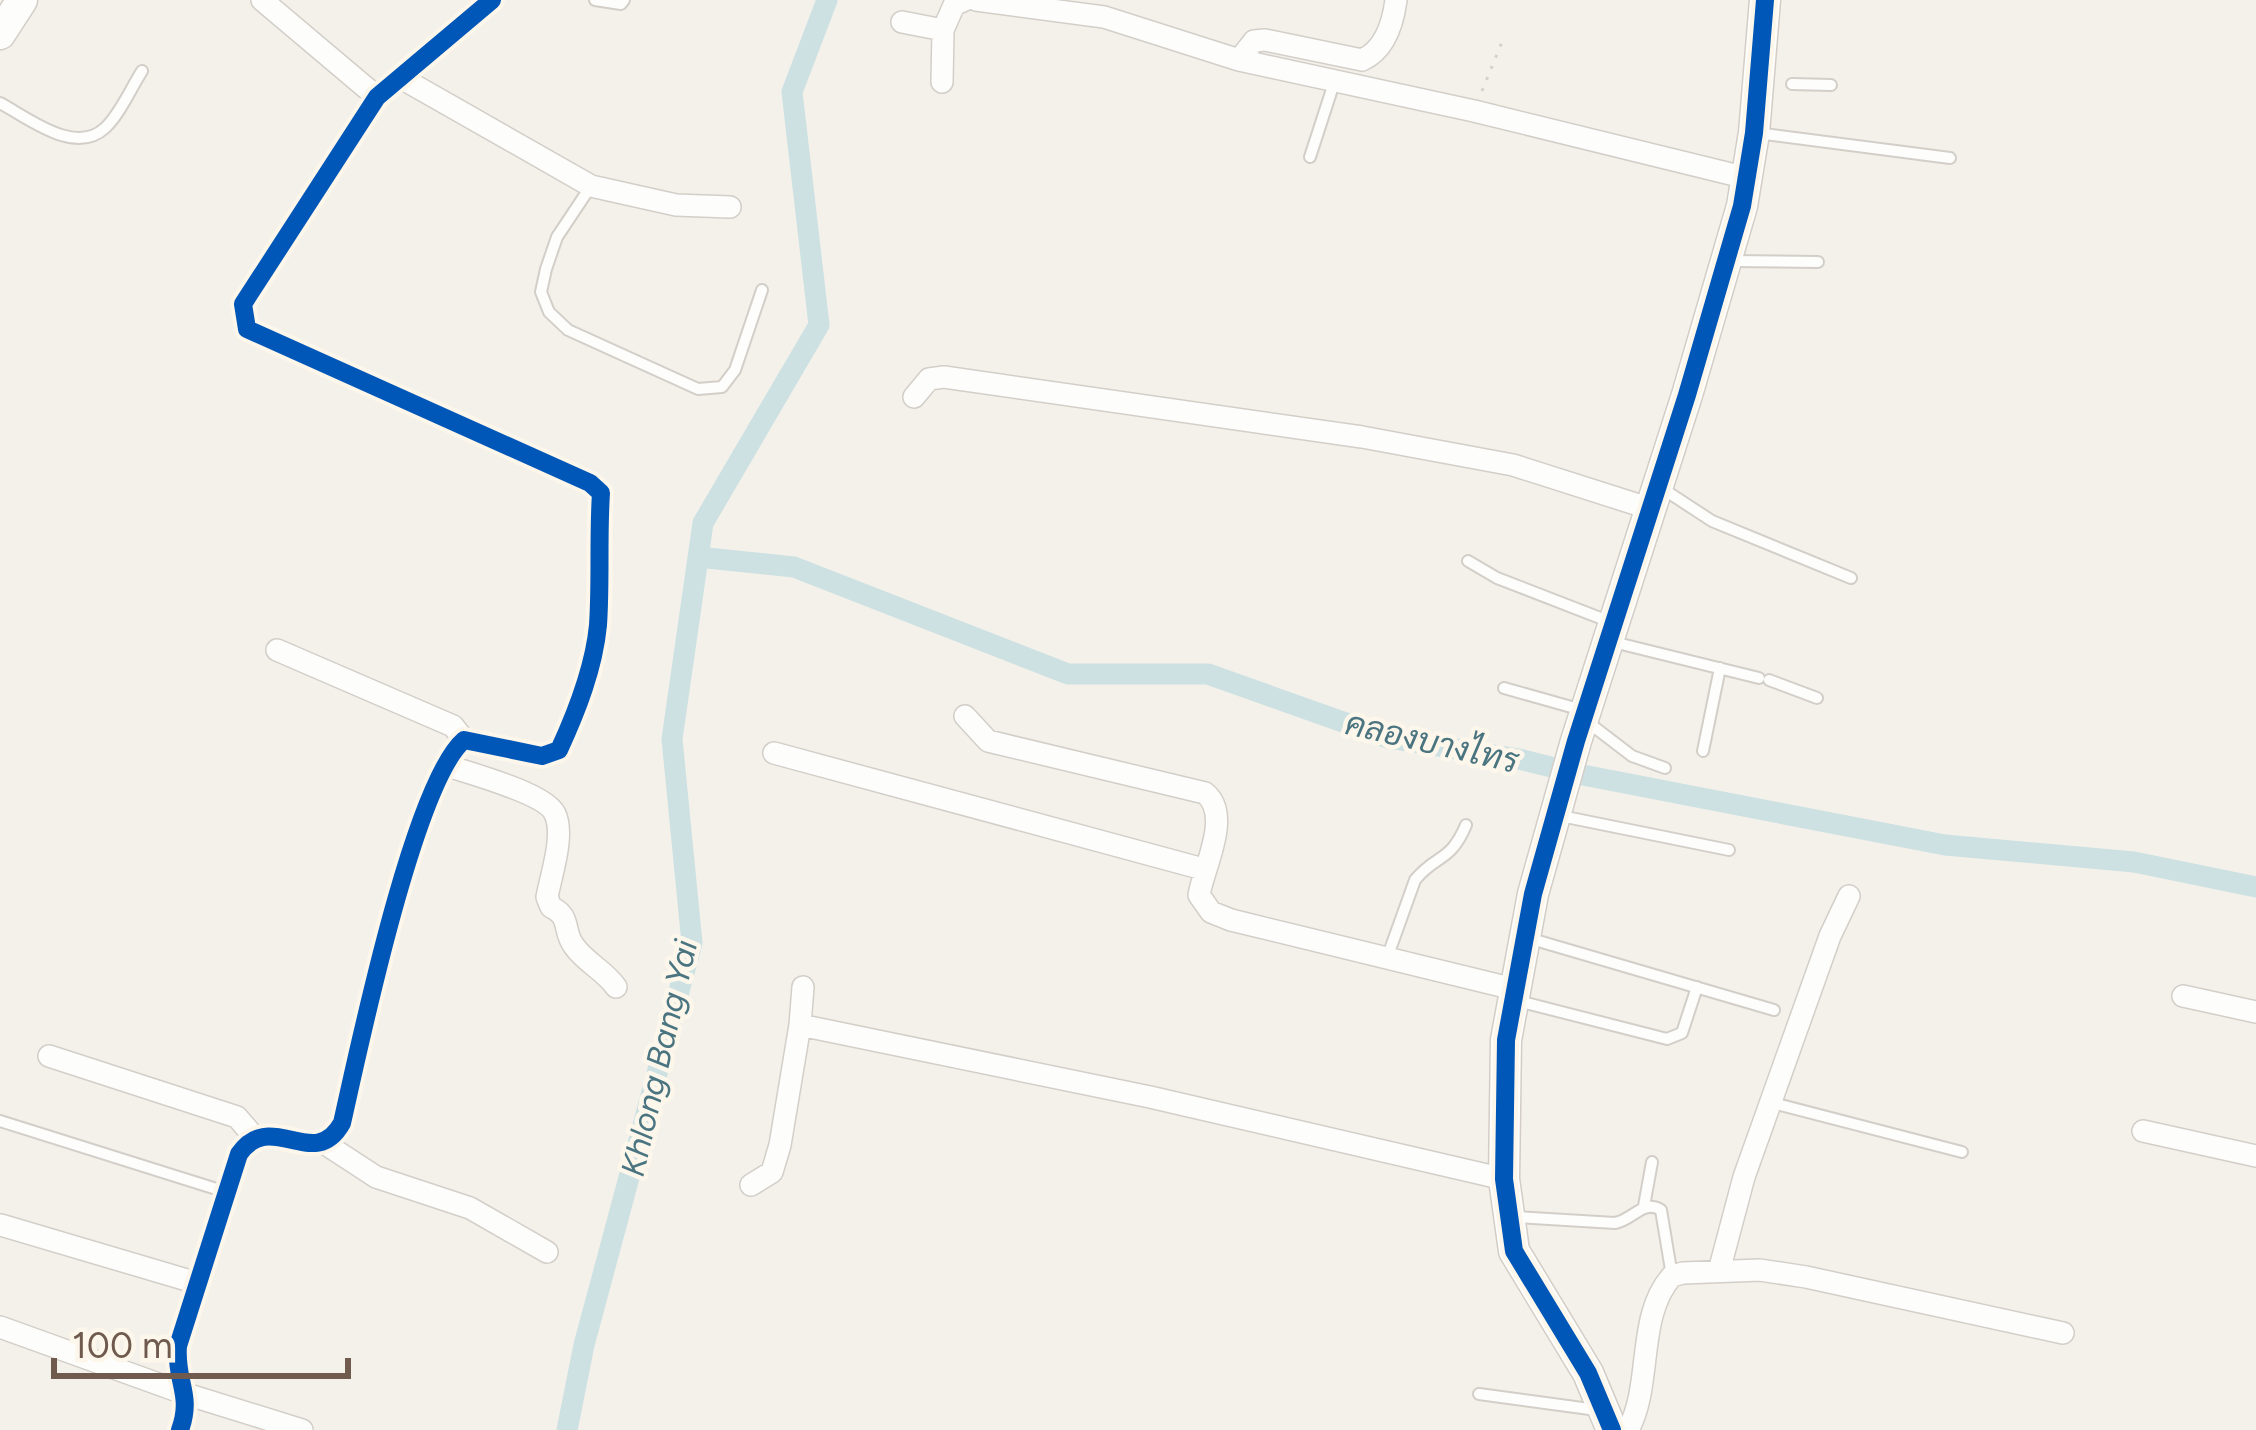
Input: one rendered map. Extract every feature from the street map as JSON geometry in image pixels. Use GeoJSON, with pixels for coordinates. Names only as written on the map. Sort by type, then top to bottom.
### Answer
{"type":"FeatureCollection","features":[{"type":"Feature","properties":{"kind":"street"},"geometry":{"type":"LineString","coordinates":[[0,34],[22,0]]}},
{"type":"Feature","properties":{"kind":"street"},"geometry":{"type":"LineString","coordinates":[[262,0],[377,97]]}},
{"type":"Feature","properties":{"kind":"street"},"geometry":{"type":"LineString","coordinates":[[277,650],[453,726],[464,740],[542,756],[559,750],[582,696],[598,628],[601,493],[590,483],[247,329],[243,304],[377,97],[492,0]]}},
{"type":"Feature","properties":{"kind":"street"},"geometry":{"type":"LineString","coordinates":[[942,82],[943,30],[954,5],[965,0]]}},
{"type":"Feature","properties":{"kind":"street"},"geometry":{"type":"LineString","coordinates":[[976,0],[1104,17],[1239,60],[1747,178]]}},
{"type":"Feature","properties":{"kind":"street"},"geometry":{"type":"LineString","coordinates":[[1239,60],[1254,41],[1264,40],[1362,60],[1384,41],[1396,0]]}},
{"type":"Feature","properties":{"kind":"street"},"geometry":{"type":"LineString","coordinates":[[1765,0],[1778,83],[1754,133],[1727,261],[1581,723],[1524,937],[1504,1086],[1504,1179],[1514,1251],[1616,1424],[1637,1412],[1658,1300],[1672,1276],[1760,1270],[2063,1333]]}},
{"type":"Feature","properties":{"kind":"street"},"geometry":{"type":"LineString","coordinates":[[902,22],[943,30]]}},
{"type":"Feature","properties":{"kind":"street"},"geometry":{"type":"LineString","coordinates":[[403,79],[591,186],[676,205],[730,207]]}},
{"type":"Feature","properties":{"kind":"street"},"geometry":{"type":"LineString","coordinates":[[914,397],[929,379],[944,377],[1271,422],[1514,465],[1652,496]]}},
{"type":"Feature","properties":{"kind":"street"},"geometry":{"type":"LineString","coordinates":[[965,716],[988,741],[1204,793],[1218,812],[1199,895],[1211,911],[1513,994]]}},
{"type":"Feature","properties":{"kind":"street"},"geometry":{"type":"LineString","coordinates":[[180,1430],[188,1408],[176,1369],[178,1346],[239,1154],[262,1135],[310,1145],[324,1142],[342,1123],[402,880],[445,765],[464,740]]}},
{"type":"Feature","properties":{"kind":"street"},"geometry":{"type":"LineString","coordinates":[[774,753],[1203,869]]}},
{"type":"Feature","properties":{"kind":"street"},"geometry":{"type":"LineString","coordinates":[[445,765],[526,794],[548,805],[556,815],[558,830],[547,897],[568,921],[572,944],[616,987]]}},
{"type":"Feature","properties":{"kind":"street"},"geometry":{"type":"LineString","coordinates":[[1719,1271],[1744,1177],[1830,935],[1849,896]]}},
{"type":"Feature","properties":{"kind":"street"},"geometry":{"type":"LineString","coordinates":[[751,1185],[772,1172],[780,1145],[803,987]]}},
{"type":"Feature","properties":{"kind":"street"},"geometry":{"type":"LineString","coordinates":[[2183,996],[2256,1012]]}},
{"type":"Feature","properties":{"kind":"street"},"geometry":{"type":"LineString","coordinates":[[800,1025],[1150,1097],[1504,1179]]}},
{"type":"Feature","properties":{"kind":"street"},"geometry":{"type":"LineString","coordinates":[[49,1056],[237,1117],[255,1138]]}},
{"type":"Feature","properties":{"kind":"street"},"geometry":{"type":"LineString","coordinates":[[2143,1130],[2256,1156]]}},
{"type":"Feature","properties":{"kind":"street"},"geometry":{"type":"LineString","coordinates":[[324,1142],[376,1177],[470,1208],[547,1252]]}},
{"type":"Feature","properties":{"kind":"street"},"geometry":{"type":"LineString","coordinates":[[1,1225],[196,1283]]}},
{"type":"Feature","properties":{"kind":"street"},"geometry":{"type":"LineString","coordinates":[[0,1327],[302,1430]]}},
{"type":"Feature","properties":{"kind":"lane"},"geometry":{"type":"LineString","coordinates":[[596,0],[621,4],[624,0]]}},
{"type":"Feature","properties":{"kind":"lane"},"geometry":{"type":"LineString","coordinates":[[0,103],[67,138],[87,138],[106,128],[142,70]]}},
{"type":"Feature","properties":{"kind":"lane"},"geometry":{"type":"LineString","coordinates":[[1310,157],[1334,83]]}},
{"type":"Feature","properties":{"kind":"lane"},"geometry":{"type":"LineString","coordinates":[[1778,83],[1831,85]]}},
{"type":"Feature","properties":{"kind":"lane"},"geometry":{"type":"LineString","coordinates":[[1754,133],[1950,158]]}},
{"type":"Feature","properties":{"kind":"lane"},"geometry":{"type":"LineString","coordinates":[[591,186],[557,237],[541,292],[549,312],[568,330],[698,389],[722,387],[735,370],[762,290]]}},
{"type":"Feature","properties":{"kind":"lane"},"geometry":{"type":"LineString","coordinates":[[1727,261],[1818,262]]}},
{"type":"Feature","properties":{"kind":"lane"},"geometry":{"type":"LineString","coordinates":[[1652,496],[1851,578]]}},
{"type":"Feature","properties":{"kind":"lane"},"geometry":{"type":"LineString","coordinates":[[1468,561],[1609,631],[1816,698]]}},
{"type":"Feature","properties":{"kind":"lane"},"geometry":{"type":"LineString","coordinates":[[1703,751],[1720,668]]}},
{"type":"Feature","properties":{"kind":"lane"},"geometry":{"type":"LineString","coordinates":[[1504,688],[1581,723],[1632,756],[1665,768]]}},
{"type":"Feature","properties":{"kind":"lane"},"geometry":{"type":"LineString","coordinates":[[1558,805],[1729,850]]}},
{"type":"Feature","properties":{"kind":"lane"},"geometry":{"type":"LineString","coordinates":[[1388,958],[1415,880],[1456,849],[1466,825]]}},
{"type":"Feature","properties":{"kind":"lane"},"geometry":{"type":"LineString","coordinates":[[1524,937],[1774,1010]]}},
{"type":"Feature","properties":{"kind":"lane"},"geometry":{"type":"LineString","coordinates":[[1513,994],[1667,1039],[1682,1034],[1697,987]]}},
{"type":"Feature","properties":{"kind":"lane"},"geometry":{"type":"LineString","coordinates":[[1773,1103],[1962,1152]]}},
{"type":"Feature","properties":{"kind":"lane"},"geometry":{"type":"LineString","coordinates":[[0,1120],[226,1192]]}},
{"type":"Feature","properties":{"kind":"lane"},"geometry":{"type":"LineString","coordinates":[[1507,1216],[1626,1221],[1644,1206],[1652,1162]]}},
{"type":"Feature","properties":{"kind":"lane"},"geometry":{"type":"LineString","coordinates":[[1644,1206],[1660,1210],[1672,1276]]}},
{"type":"Feature","properties":{"kind":"lane"},"geometry":{"type":"LineString","coordinates":[[1479,1394],[1616,1424]]}},
{"type":"Feature","properties":{"kind":"path"},"geometry":{"type":"LineString","coordinates":[[1474,111],[1504,37]]}},
{"type":"Feature","properties":{"kind":"waterway","name":"Khlong Bang Yai"},"geometry":{"type":"LineString","coordinates":[[567,1430],[584,1345],[692,943],[672,739],[703,523],[819,325],[792,92],[827,0]]}},
{"type":"Feature","properties":{"kind":"waterway","name":"คลองบางไทร"},"geometry":{"type":"LineString","coordinates":[[698,557],[794,567],[1068,674],[1208,674],[1388,738],[1519,759],[1945,845],[2134,862],[2256,887]]}},
{"type":"Feature","properties":{"kind":"cycle path"},"geometry":{"type":"LineString","coordinates":[[180,1430],[185,1407],[178,1346],[239,1154],[265,1137],[319,1142],[331,1137],[342,1123],[408,860],[445,766],[464,740],[542,756],[559,750],[593,657],[599,608],[601,493],[590,483],[247,329],[243,304],[377,97],[492,0]]}},
{"type":"Feature","properties":{"kind":"cycle path"},"geometry":{"type":"LineString","coordinates":[[1612,1430],[1588,1373],[1514,1251],[1504,1179],[1506,1040],[1533,894],[1576,741],[1742,206],[1754,133],[1765,0]]}}]}
